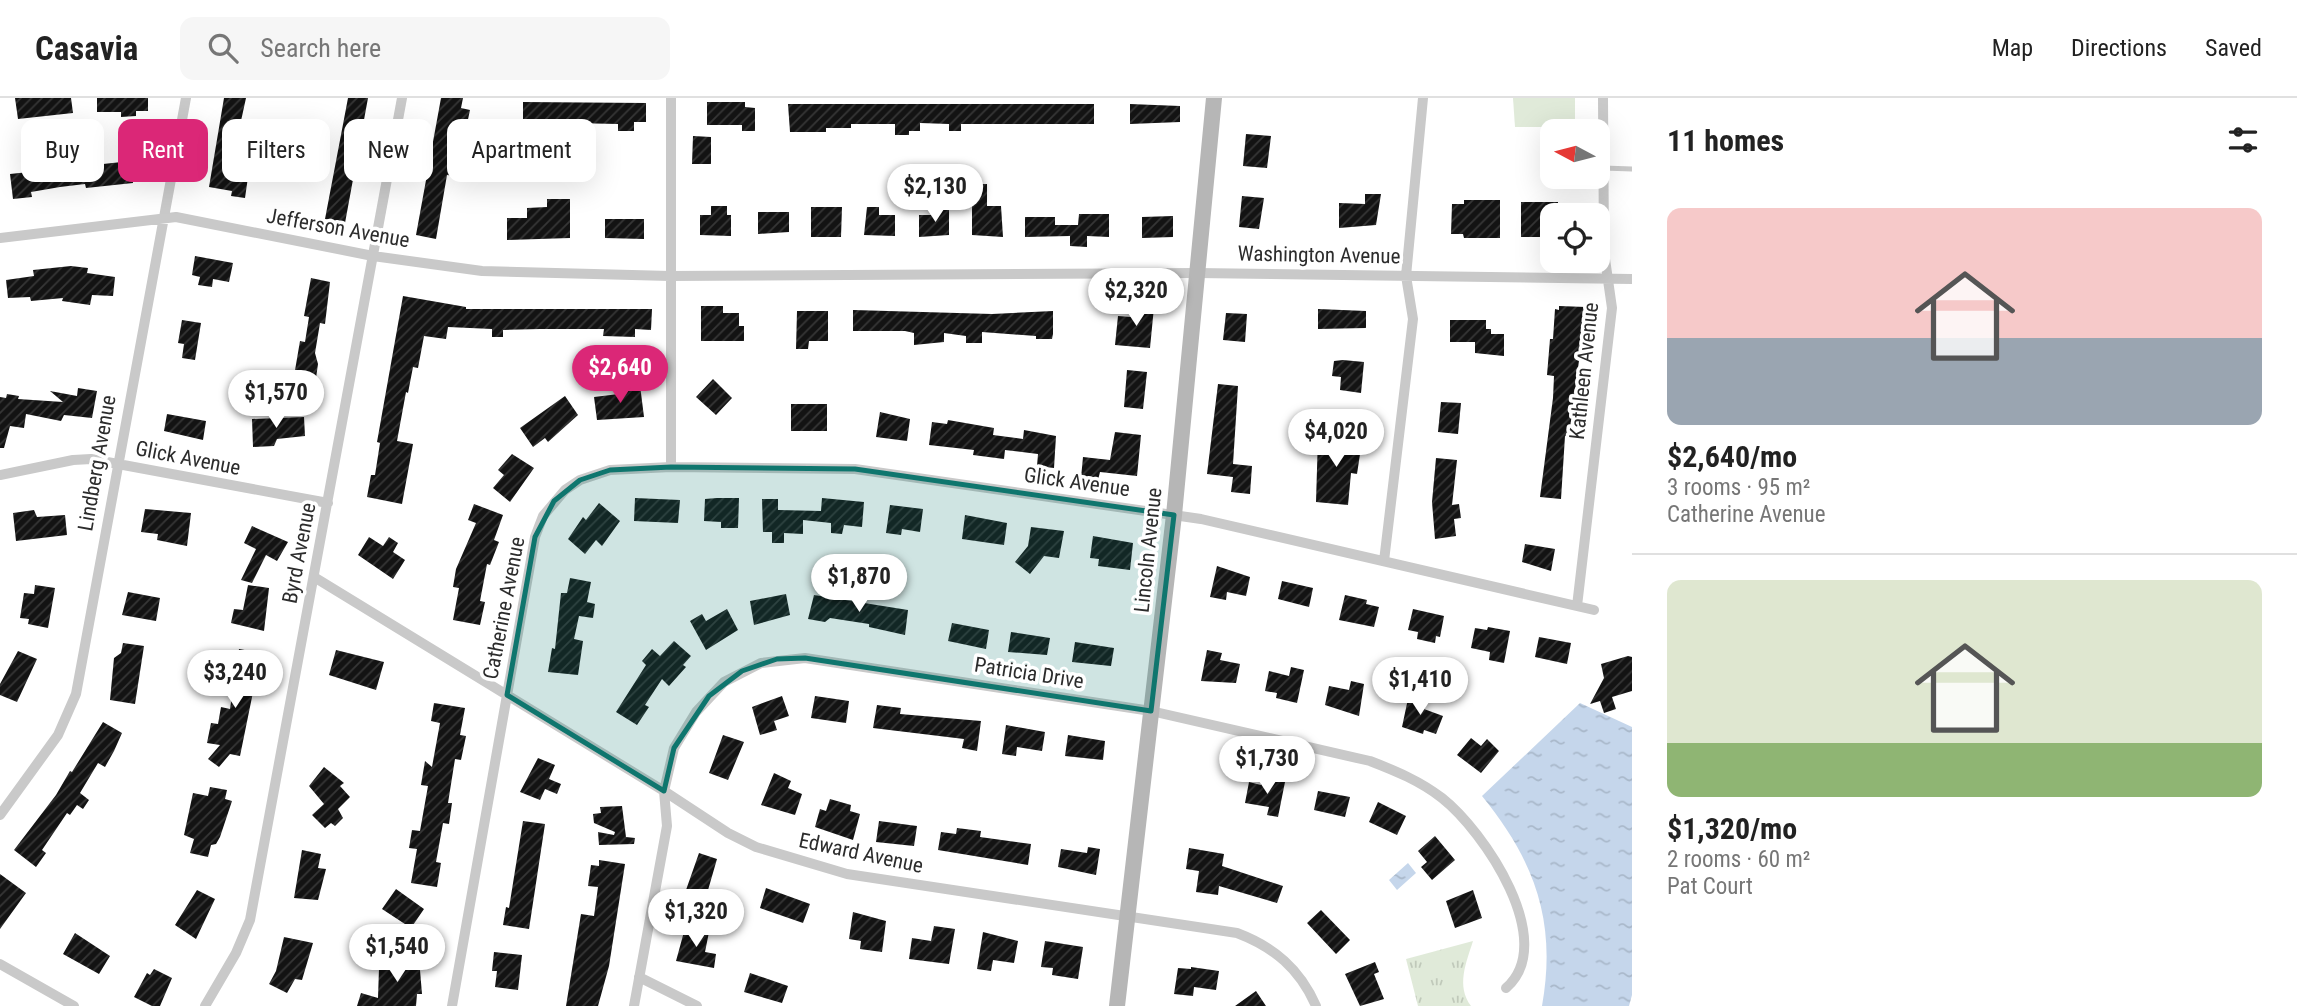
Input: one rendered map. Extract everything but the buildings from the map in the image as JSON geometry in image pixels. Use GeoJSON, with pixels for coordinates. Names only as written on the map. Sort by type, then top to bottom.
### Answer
{"type":"FeatureCollection","features":[{"type":"Feature","properties":{"kind":"street","name":"Lindberg Avenue"},"geometry":{"type":"LineString","coordinates":[[0,815],[58,735],[76,694],[116,464],[186,98]]}},
{"type":"Feature","properties":{"kind":"street","name":"Byrd Avenue"},"geometry":{"type":"LineString","coordinates":[[205,1006],[236,953],[250,920],[402,98]]}},
{"type":"Feature","properties":{"kind":"street"},"geometry":{"type":"LineString","coordinates":[[671,98],[671,467]]}},
{"type":"Feature","properties":{"kind":"street","name":"Lincoln Avenue"},"geometry":{"type":"LineString","coordinates":[[1118,1006],[1174,516],[1214,98]]}},
{"type":"Feature","properties":{"kind":"street"},"geometry":{"type":"LineString","coordinates":[[1384,561],[1413,319],[1406,275],[1423,98]]}},
{"type":"Feature","properties":{"kind":"street","name":"Kathleen Avenue"},"geometry":{"type":"LineString","coordinates":[[1603,98],[1603,119]]}},
{"type":"Feature","properties":{"kind":"street","name":"Kathleen Avenue"},"geometry":{"type":"LineString","coordinates":[[1577,606],[1612,308],[1610,279],[1604,252],[1603,189]]}},
{"type":"Feature","properties":{"kind":"street","name":"Jefferson Avenue"},"geometry":{"type":"LineString","coordinates":[[0,238],[176,218],[373,256],[482,271],[670,276]]}},
{"type":"Feature","properties":{"kind":"street","name":"Washington Avenue"},"geometry":{"type":"LineString","coordinates":[[670,276],[1197,273],[1632,279]]}},
{"type":"Feature","properties":{"kind":"street","name":"Glick Avenue"},"geometry":{"type":"LineString","coordinates":[[0,475],[73,460],[116,464],[328,503]]}},
{"type":"Feature","properties":{"kind":"street","name":"Glick Avenue"},"geometry":{"type":"LineString","coordinates":[[671,467],[870,470],[1174,516],[1594,610]]}},
{"type":"Feature","properties":{"kind":"street","name":"Catherine Avenue"},"geometry":{"type":"LineString","coordinates":[[452,1006],[535,537],[554,501],[573,485],[595,474],[671,467]]}},
{"type":"Feature","properties":{"kind":"street","name":"Edward Avenue"},"geometry":{"type":"LineString","coordinates":[[314,577],[664,791],[727,834],[801,862],[847,874],[1237,933],[1255,940],[1285,959],[1304,982],[1316,1006]]}},
{"type":"Feature","properties":{"kind":"street","name":"Patricia Drive"},"geometry":{"type":"LineString","coordinates":[[634,1006],[667,826],[664,791],[674,748],[709,695],[742,671],[776,659],[805,658],[1151,711],[1370,761],[1398,771],[1443,799],[1484,841],[1512,894],[1524,959],[1520,971],[1506,988]]}},
{"type":"Feature","properties":{"kind":"street"},"geometry":{"type":"LineString","coordinates":[[0,964],[74,1006]]}},
{"type":"Feature","properties":{"kind":"street"},"geometry":{"type":"LineString","coordinates":[[639,977],[697,1006]]}},
{"type":"Feature","properties":{"kind":"lane"},"geometry":{"type":"LineString","coordinates":[[1610,169],[1632,169]]}},
{"type":"Feature","properties":{"kind":"highlighted area"},"geometry":{"type":"Polygon","coordinates":[[[671,467],[855,469],[1174,515],[1151,711],[805,658],[777,659],[742,671],[709,696],[674,748],[664,791],[507,695],[535,537],[554,501],[580,480],[610,470],[671,467]]]}},
{"type":"Feature","properties":{"kind":"green space"},"geometry":{"type":"Polygon","coordinates":[[[1513,98],[1575,98],[1575,119],[1540,119],[1540,127],[1515,127],[1513,98]]]}},
{"type":"Feature","properties":{"kind":"green space"},"geometry":{"type":"Polygon","coordinates":[[[1473,941],[1463,982],[1466,998],[1471,1006],[1418,1006],[1406,959],[1473,941]]]}},
{"type":"Feature","properties":{"kind":"water"},"geometry":{"type":"Polygon","coordinates":[[[1580,703],[1632,727],[1632,995],[1629,1006],[1542,1006],[1546,947],[1538,894],[1516,844],[1482,796],[1580,703]]]}},
{"type":"Feature","properties":{"kind":"water"},"geometry":{"type":"Polygon","coordinates":[[[1408,863],[1416,873],[1397,890],[1389,880],[1408,863]]]}}]}
